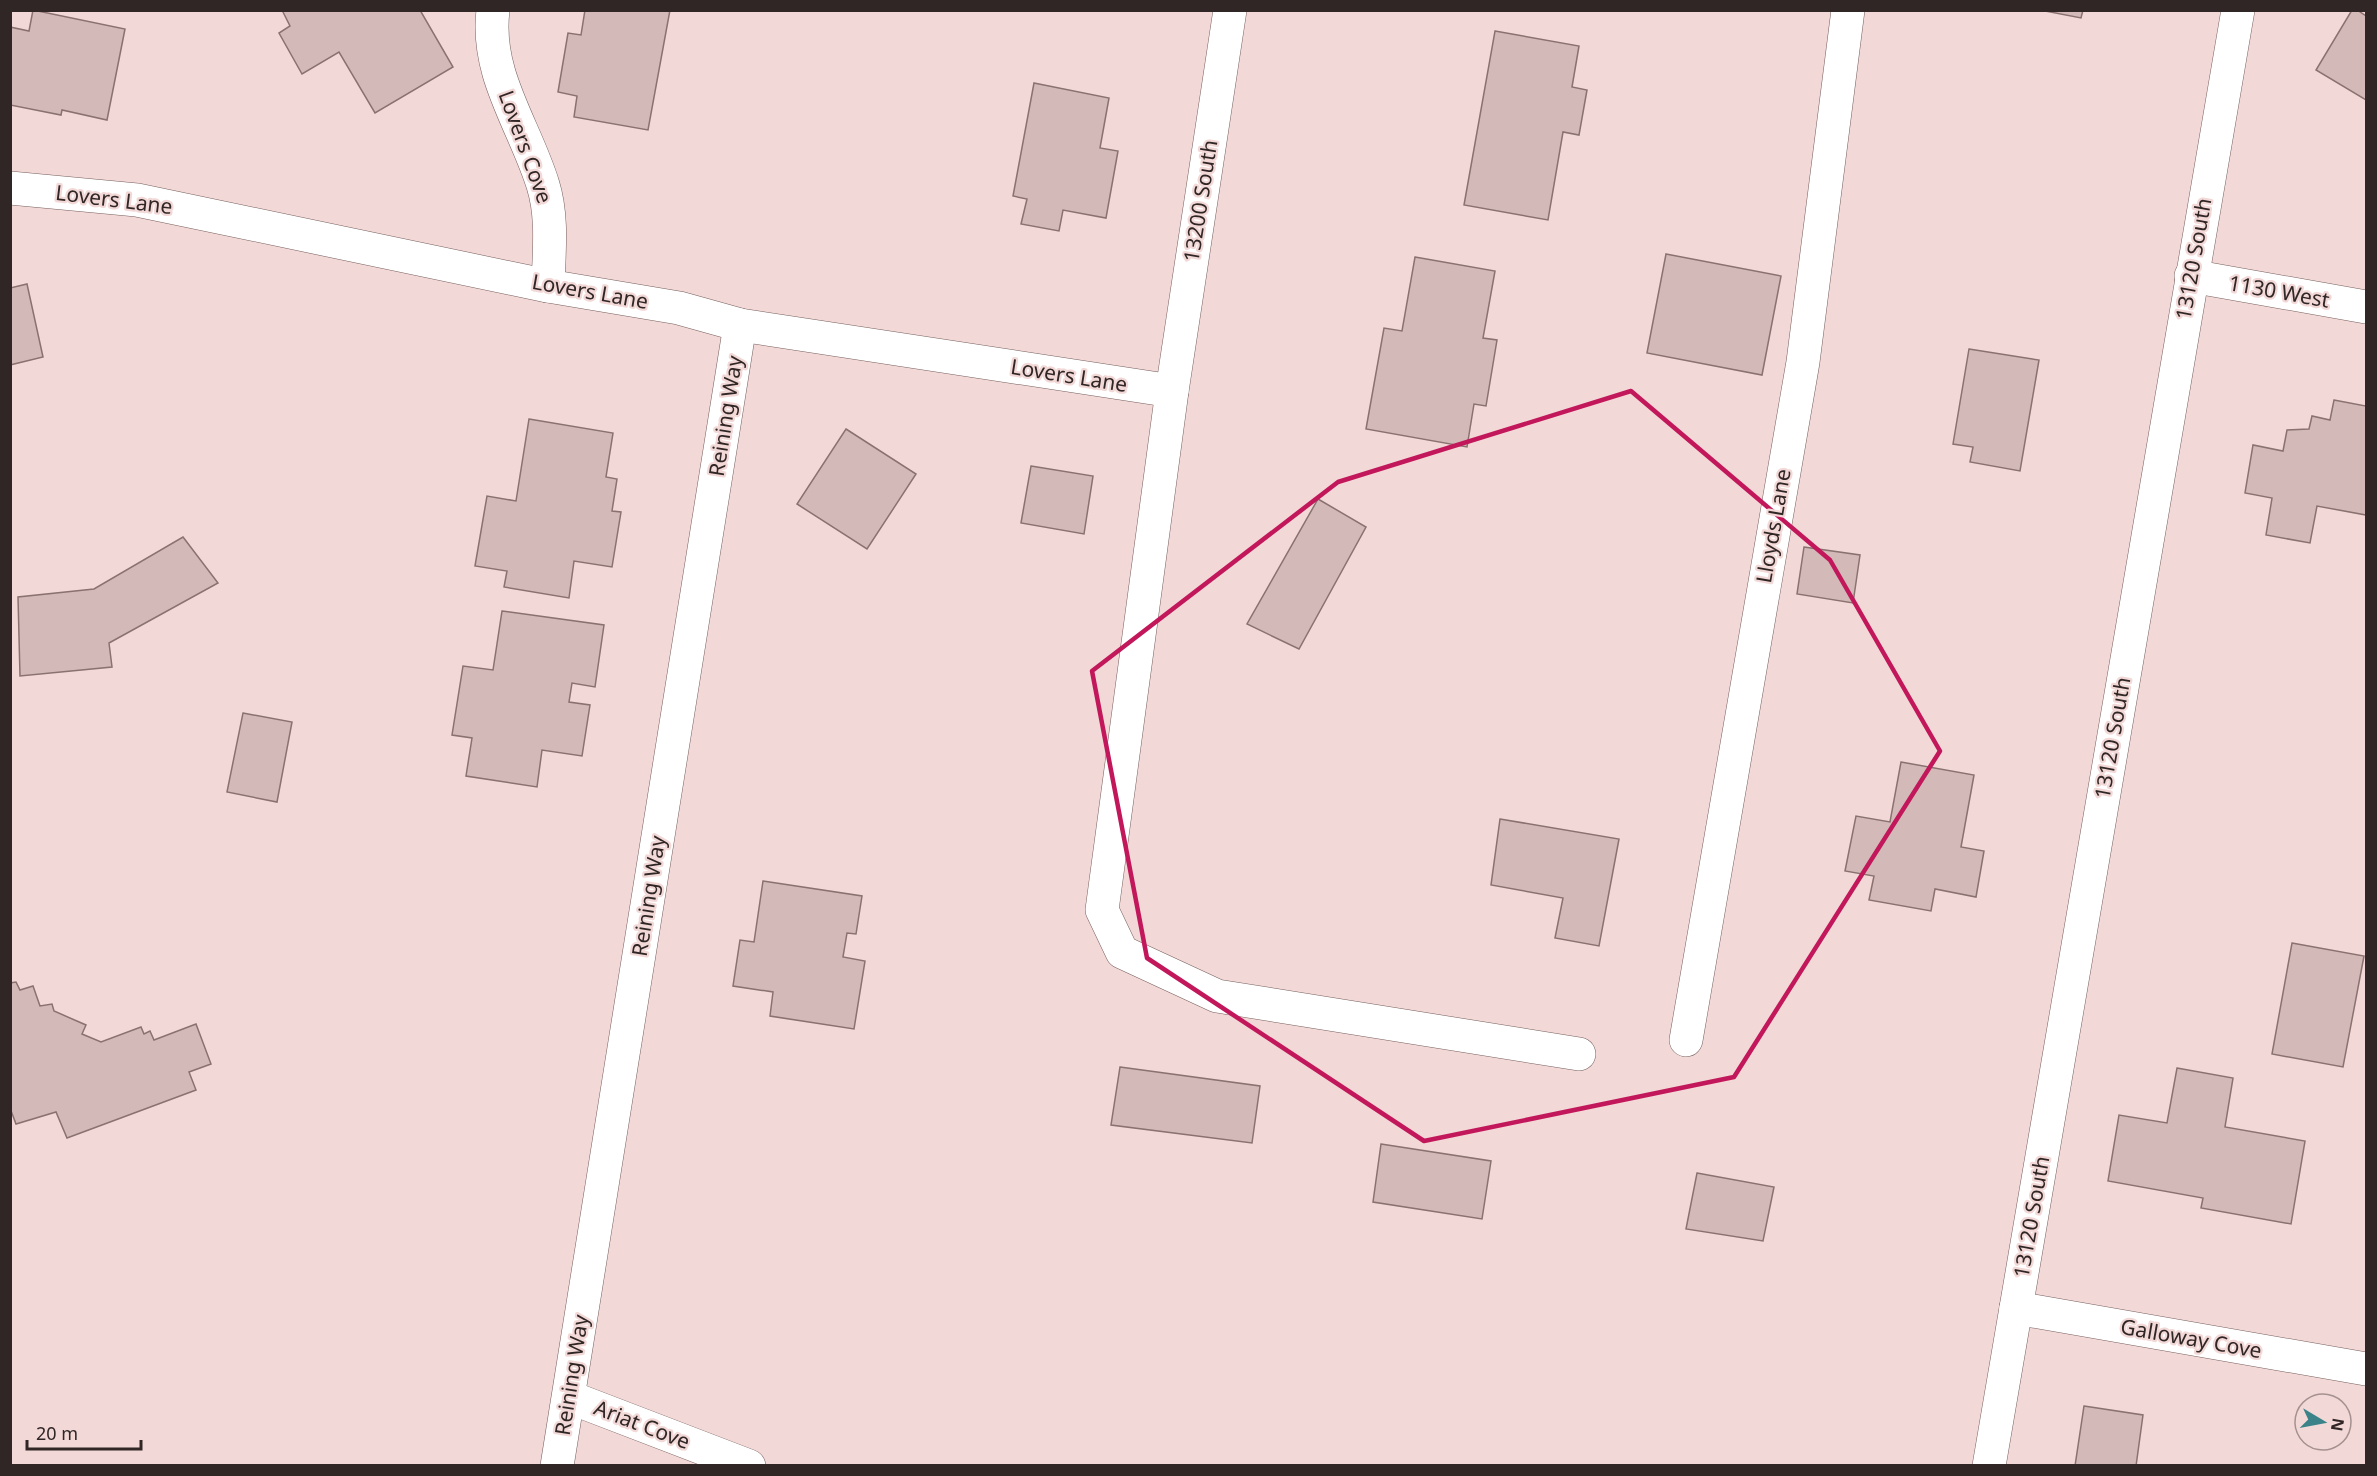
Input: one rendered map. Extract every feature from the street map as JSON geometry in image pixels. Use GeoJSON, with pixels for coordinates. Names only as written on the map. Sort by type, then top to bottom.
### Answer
{"type":"FeatureCollection","features":[{"type":"Feature","properties":{"kind":"street","name":"Lovers Cove"},"geometry":{"type":"LineString","coordinates":[[493,10],[491,28],[495,64],[543,184],[548,207],[550,234],[548,286]]}},
{"type":"Feature","properties":{"kind":"street","name":"13200 South"},"geometry":{"type":"LineString","coordinates":[[1230,10],[1172,391],[1102,910],[1122,952],[1218,996],[1579,1054]]}},
{"type":"Feature","properties":{"kind":"street","name":"Lloyds Lane"},"geometry":{"type":"LineString","coordinates":[[1686,1040],[1803,362],[1848,10]]}},
{"type":"Feature","properties":{"kind":"street","name":"13120 South"},"geometry":{"type":"LineString","coordinates":[[1989,1466],[2238,10]]}},
{"type":"Feature","properties":{"kind":"street","name":"Lovers Lane"},"geometry":{"type":"LineString","coordinates":[[10,188],[137,200],[548,286],[679,308],[740,326],[1172,391]]}},
{"type":"Feature","properties":{"kind":"street","name":"1130 West"},"geometry":{"type":"LineString","coordinates":[[2191,276],[2367,307]]}},
{"type":"Feature","properties":{"kind":"street","name":"Reining Way"},"geometry":{"type":"LineString","coordinates":[[557,1466],[740,326]]}},
{"type":"Feature","properties":{"kind":"street","name":"Galloway Cove"},"geometry":{"type":"LineString","coordinates":[[2016,1308],[2367,1369]]}},
{"type":"Feature","properties":{"kind":"street","name":"Ariat Cove"},"geometry":{"type":"LineString","coordinates":[[569,1397],[749,1466]]}},
{"type":"Feature","properties":{"kind":"highlighted area"},"geometry":{"type":"Polygon","coordinates":[[[1631,391],[1830,560],[1940,751],[1734,1077],[1424,1141],[1147,958],[1092,671],[1338,482],[1631,391]]]}},
{"type":"Feature","properties":{"kind":"building"},"geometry":{"type":"Polygon","coordinates":[[[33,10],[125,29],[107,120],[62,110],[61,115],[10,105],[10,27],[29,31],[33,10]]]}},
{"type":"Feature","properties":{"kind":"building"},"geometry":{"type":"Polygon","coordinates":[[[282,10],[420,10],[453,67],[375,113],[339,52],[302,74],[279,33],[290,26],[282,10]]]}},
{"type":"Feature","properties":{"kind":"building"},"geometry":{"type":"Polygon","coordinates":[[[585,10],[670,10],[648,130],[574,117],[577,96],[558,92],[568,33],[581,35],[585,10]]]}},
{"type":"Feature","properties":{"kind":"building"},"geometry":{"type":"Polygon","coordinates":[[[2040,10],[2083,10],[2081,18],[2040,10]]]}},
{"type":"Feature","properties":{"kind":"building"},"geometry":{"type":"Polygon","coordinates":[[[2352,10],[2357,10],[2366,16],[2366,100],[2316,70],[2352,10]]]}},
{"type":"Feature","properties":{"kind":"building"},"geometry":{"type":"Polygon","coordinates":[[[1495,31],[1579,46],[1572,87],[1587,90],[1579,135],[1563,132],[1548,220],[1464,205],[1495,31]]]}},
{"type":"Feature","properties":{"kind":"building"},"geometry":{"type":"Polygon","coordinates":[[[1034,83],[1109,98],[1100,148],[1118,151],[1106,218],[1063,210],[1059,231],[1021,224],[1027,199],[1013,196],[1034,83]]]}},
{"type":"Feature","properties":{"kind":"building"},"geometry":{"type":"Polygon","coordinates":[[[1666,254],[1781,276],[1762,375],[1647,353],[1666,254]]]}},
{"type":"Feature","properties":{"kind":"building"},"geometry":{"type":"Polygon","coordinates":[[[1415,257],[1495,271],[1483,338],[1497,340],[1486,406],[1474,404],[1467,447],[1366,429],[1384,328],[1402,331],[1415,257]]]}},
{"type":"Feature","properties":{"kind":"building"},"geometry":{"type":"Polygon","coordinates":[[[27,284],[43,357],[10,365],[10,288],[27,284]]]}},
{"type":"Feature","properties":{"kind":"building"},"geometry":{"type":"Polygon","coordinates":[[[1969,349],[2039,360],[2020,471],[1970,462],[1973,447],[1953,444],[1969,349]]]}},
{"type":"Feature","properties":{"kind":"building"},"geometry":{"type":"Polygon","coordinates":[[[2334,400],[2366,406],[2366,515],[2317,506],[2310,543],[2266,535],[2272,498],[2245,493],[2253,445],[2283,451],[2287,430],[2309,429],[2312,416],[2330,420],[2334,400]]]}},
{"type":"Feature","properties":{"kind":"building"},"geometry":{"type":"Polygon","coordinates":[[[529,419],[613,433],[606,477],[617,479],[612,511],[621,512],[612,567],[574,561],[569,598],[504,587],[507,571],[475,566],[487,496],[516,501],[529,419]]]}},
{"type":"Feature","properties":{"kind":"building"},"geometry":{"type":"Polygon","coordinates":[[[846,429],[916,474],[867,549],[797,504],[846,429]]]}},
{"type":"Feature","properties":{"kind":"building"},"geometry":{"type":"Polygon","coordinates":[[[1031,466],[1093,476],[1084,534],[1021,523],[1031,466]]]}},
{"type":"Feature","properties":{"kind":"building"},"geometry":{"type":"Polygon","coordinates":[[[1318,499],[1366,527],[1299,649],[1247,624],[1318,499]]]}},
{"type":"Feature","properties":{"kind":"building"},"geometry":{"type":"Polygon","coordinates":[[[183,537],[218,583],[109,643],[112,667],[20,676],[18,597],[94,589],[183,537]]]}},
{"type":"Feature","properties":{"kind":"building"},"geometry":{"type":"Polygon","coordinates":[[[1804,547],[1860,555],[1853,603],[1797,594],[1804,547]]]}},
{"type":"Feature","properties":{"kind":"building"},"geometry":{"type":"Polygon","coordinates":[[[502,611],[604,625],[595,687],[572,683],[569,702],[590,705],[582,756],[542,750],[537,787],[466,776],[472,738],[452,735],[463,666],[493,670],[502,611]]]}},
{"type":"Feature","properties":{"kind":"building"},"geometry":{"type":"Polygon","coordinates":[[[243,713],[292,722],[277,802],[227,792],[243,713]]]}},
{"type":"Feature","properties":{"kind":"building"},"geometry":{"type":"Polygon","coordinates":[[[1901,762],[1974,775],[1961,847],[1984,851],[1976,897],[1935,889],[1931,911],[1869,900],[1874,876],[1845,871],[1856,816],[1890,822],[1901,762]]]}},
{"type":"Feature","properties":{"kind":"building"},"geometry":{"type":"Polygon","coordinates":[[[1500,819],[1619,839],[1599,946],[1555,938],[1563,898],[1491,885],[1500,819]]]}},
{"type":"Feature","properties":{"kind":"building"},"geometry":{"type":"Polygon","coordinates":[[[763,881],[862,896],[856,934],[847,933],[843,957],[865,961],[854,1029],[770,1016],[773,992],[733,986],[740,940],[754,942],[763,881]]]}},
{"type":"Feature","properties":{"kind":"building"},"geometry":{"type":"Polygon","coordinates":[[[2292,943],[2364,956],[2343,1067],[2272,1054],[2292,943]]]}},
{"type":"Feature","properties":{"kind":"building"},"geometry":{"type":"Polygon","coordinates":[[[16,982],[20,990],[33,986],[40,1006],[52,1004],[54,1011],[86,1025],[82,1034],[101,1042],[141,1027],[144,1034],[150,1031],[154,1040],[196,1024],[211,1064],[189,1072],[196,1090],[67,1138],[56,1112],[16,1124],[10,1108],[10,983],[16,982]]]}},
{"type":"Feature","properties":{"kind":"building"},"geometry":{"type":"Polygon","coordinates":[[[1120,1067],[1260,1086],[1252,1143],[1111,1125],[1120,1067]]]}},
{"type":"Feature","properties":{"kind":"building"},"geometry":{"type":"Polygon","coordinates":[[[2177,1068],[2233,1078],[2225,1127],[2305,1141],[2291,1224],[2201,1208],[2203,1198],[2108,1181],[2119,1115],[2167,1123],[2177,1068]]]}},
{"type":"Feature","properties":{"kind":"building"},"geometry":{"type":"Polygon","coordinates":[[[1381,1144],[1491,1161],[1482,1219],[1373,1202],[1381,1144]]]}},
{"type":"Feature","properties":{"kind":"building"},"geometry":{"type":"Polygon","coordinates":[[[1697,1173],[1774,1187],[1763,1241],[1686,1229],[1697,1173]]]}},
{"type":"Feature","properties":{"kind":"building"},"geometry":{"type":"Polygon","coordinates":[[[2084,1406],[2143,1415],[2136,1466],[2075,1466],[2084,1406]]]}}]}
